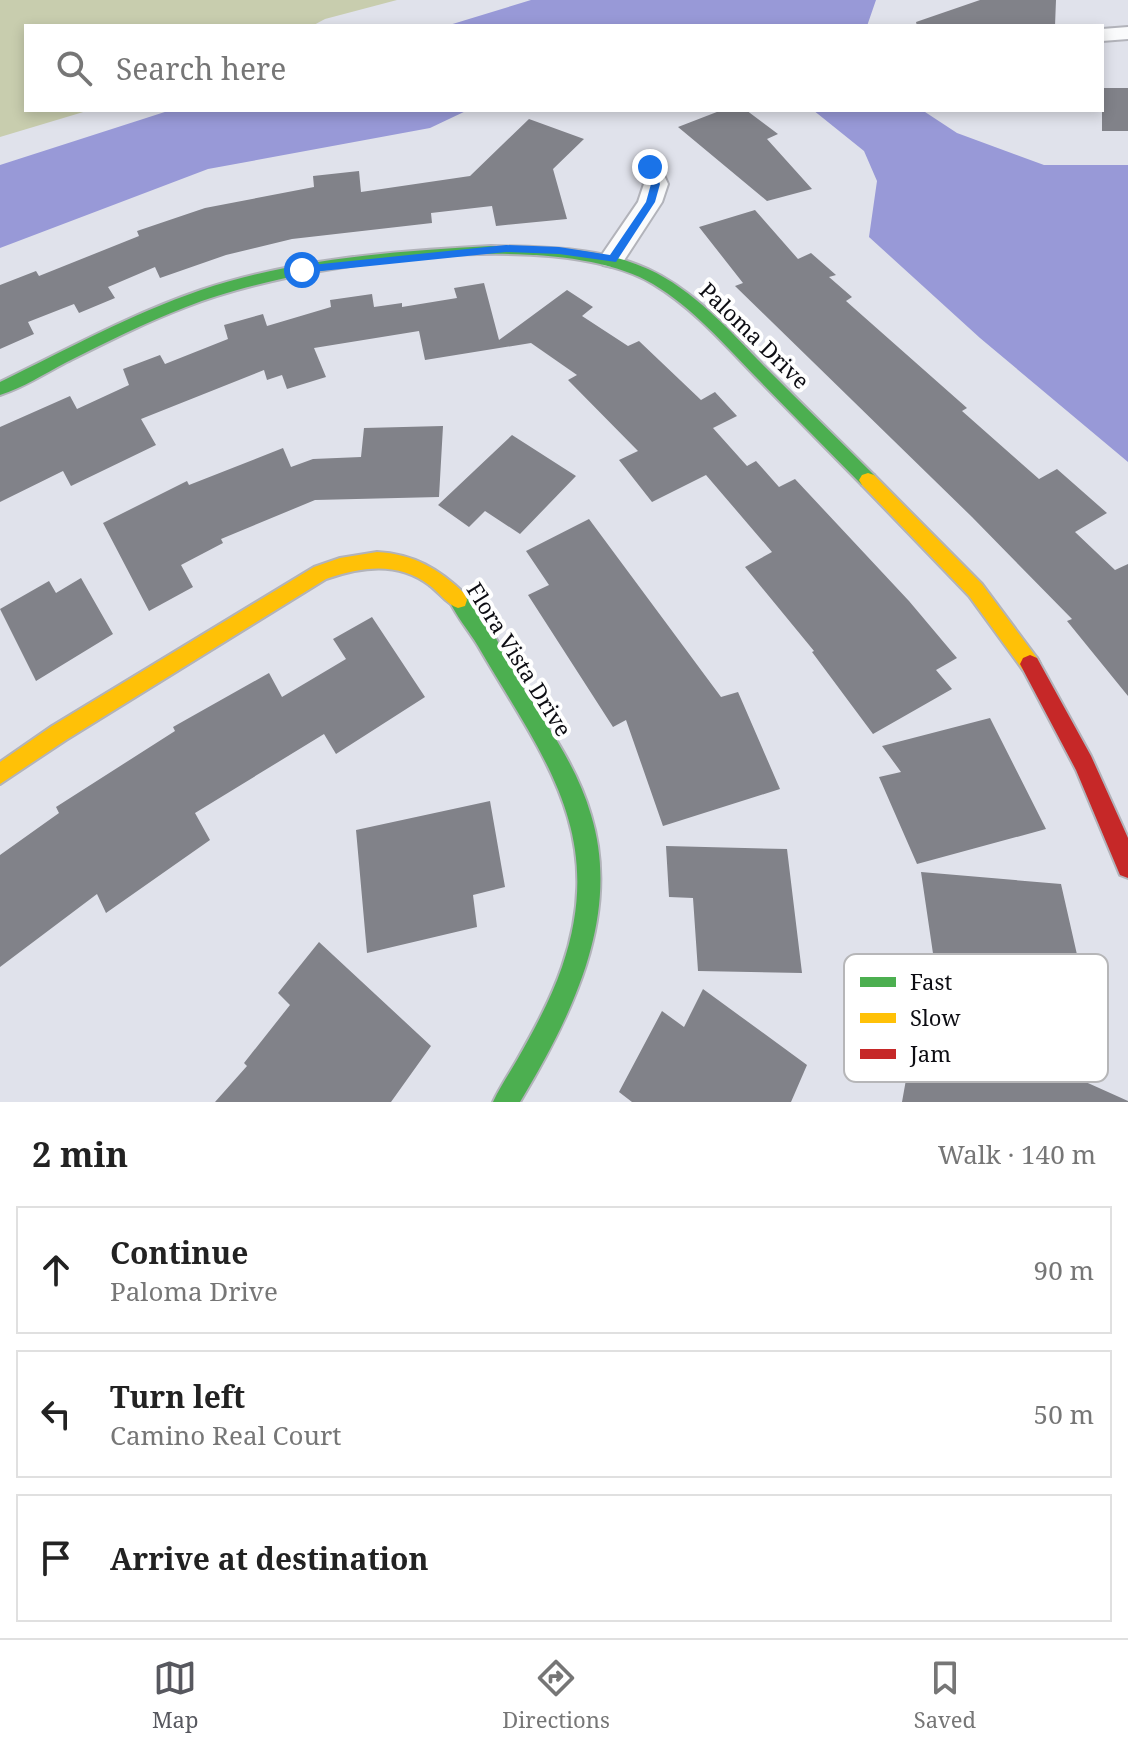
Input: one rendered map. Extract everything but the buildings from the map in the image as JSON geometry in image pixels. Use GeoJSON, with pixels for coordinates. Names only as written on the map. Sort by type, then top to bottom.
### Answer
{"type":"FeatureCollection","features":[{"type":"Feature","properties":{"kind":"street"},"geometry":{"type":"LineString","coordinates":[[1104,35],[1128,33]]}},
{"type":"Feature","properties":{"kind":"street"},"geometry":{"type":"LineString","coordinates":[[612,259],[650,202],[656,184],[650,167]]}},
{"type":"Feature","properties":{"kind":"street","name":"Paloma Drive"},"geometry":{"type":"LineString","coordinates":[[0,389],[159,314],[237,284],[302,270],[506,249],[559,251],[612,259],[654,278],[699,309],[961,575],[1019,645],[1068,729],[1109,815],[1128,867]]}},
{"type":"Feature","properties":{"kind":"street","name":"Flora Vista Drive"},"geometry":{"type":"LineString","coordinates":[[0,774],[59,733],[307,578],[345,561],[383,558],[415,565],[446,586],[467,612],[564,776],[582,819],[589,874],[584,932],[570,985],[539,1049],[506,1102]]}},
{"type":"Feature","properties":{"kind":"green space"},"geometry":{"type":"Polygon","coordinates":[[[0,0],[397,0],[316,24],[24,24],[24,112],[83,112],[0,137],[0,0]]]}},
{"type":"Feature","properties":{"kind":"water"},"geometry":{"type":"Polygon","coordinates":[[[531,0],[876,0],[868,24],[453,24],[531,0]]]}},
{"type":"Feature","properties":{"kind":"water"},"geometry":{"type":"Polygon","coordinates":[[[165,112],[464,112],[430,128],[208,169],[0,248],[0,165],[165,112]]]}},
{"type":"Feature","properties":{"kind":"water"},"geometry":{"type":"Polygon","coordinates":[[[815,112],[925,112],[957,133],[1044,165],[1128,165],[1128,462],[980,338],[869,237],[877,181],[864,151],[815,112]]]}},
{"type":"Feature","properties":{"kind":"traffic: fast"},"geometry":{"type":"LineString","coordinates":[[0,389],[155,314],[208,293],[250,281],[304,270],[428,254],[491,250],[550,252],[602,258],[642,272],[676,293],[720,331],[868,480]]}},
{"type":"Feature","properties":{"kind":"traffic: fast"},"geometry":{"type":"LineString","coordinates":[[458,600],[562,772],[576,801],[589,853],[590,891],[585,929],[574,966],[543,1037],[506,1102]]}},
{"type":"Feature","properties":{"kind":"traffic: slow"},"geometry":{"type":"LineString","coordinates":[[868,480],[975,590],[1014,638],[1030,664]]}},
{"type":"Feature","properties":{"kind":"traffic: slow"},"geometry":{"type":"LineString","coordinates":[[0,774],[59,733],[320,573],[359,562],[394,561],[427,573],[458,600]]}},
{"type":"Feature","properties":{"kind":"traffic: jam"},"geometry":{"type":"LineString","coordinates":[[1030,664],[1084,763],[1128,867]]}},
{"type":"Feature","properties":{"kind":"route"},"geometry":{"type":"LineString","coordinates":[[302,270],[506,249],[559,251],[612,259],[650,202],[656,184],[650,167]]}}]}
